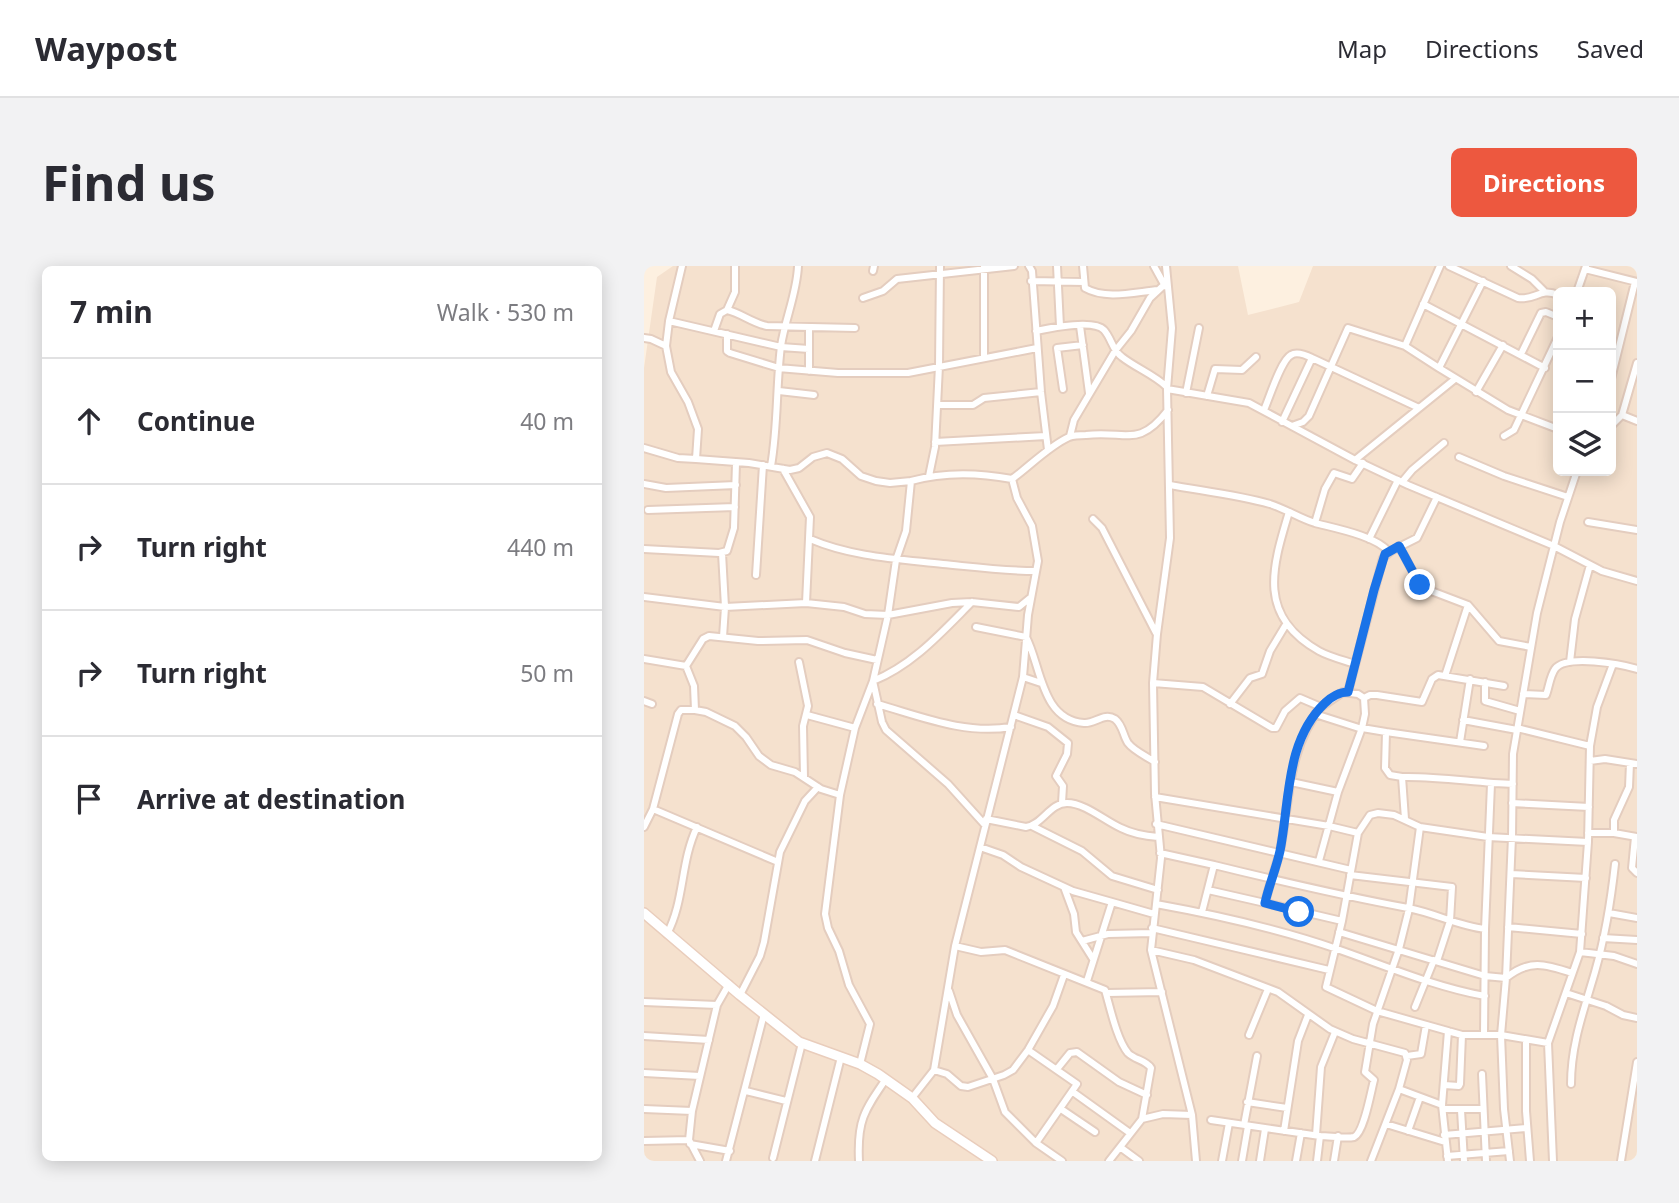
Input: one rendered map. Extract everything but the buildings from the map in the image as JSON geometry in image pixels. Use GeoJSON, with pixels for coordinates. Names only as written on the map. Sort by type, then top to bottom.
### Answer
{"type":"FeatureCollection","features":[{"type":"Feature","properties":{"kind":"street"},"geometry":{"type":"LineString","coordinates":[[682,266],[666,346],[671,372],[688,402],[698,429],[696,459]]}},
{"type":"Feature","properties":{"kind":"street"},"geometry":{"type":"LineString","coordinates":[[714,331],[720,314],[727,310],[735,292],[735,266]]}},
{"type":"Feature","properties":{"kind":"street"},"geometry":{"type":"LineString","coordinates":[[771,466],[779,391],[778,368],[798,266]]}},
{"type":"Feature","properties":{"kind":"street"},"geometry":{"type":"LineString","coordinates":[[863,298],[883,291],[897,279],[940,270],[1014,266]]}},
{"type":"Feature","properties":{"kind":"street"},"geometry":{"type":"LineString","coordinates":[[1029,266],[1032,271],[1035,331],[1048,450]]}},
{"type":"Feature","properties":{"kind":"street"},"geometry":{"type":"LineString","coordinates":[[1057,266],[1060,326]]}},
{"type":"Feature","properties":{"kind":"street"},"geometry":{"type":"LineString","coordinates":[[1083,266],[1085,288],[1090,291],[1110,295],[1162,287]]}},
{"type":"Feature","properties":{"kind":"street"},"geometry":{"type":"LineString","coordinates":[[1154,266],[1162,287],[1169,294]]}},
{"type":"Feature","properties":{"kind":"street"},"geometry":{"type":"LineString","coordinates":[[1166,266],[1172,328],[1167,388],[1170,485],[1168,560],[1153,682],[1156,824],[1160,853],[1151,950],[1192,1115],[1196,1161]]}},
{"type":"Feature","properties":{"kind":"street"},"geometry":{"type":"LineString","coordinates":[[1405,346],[1440,266]]}},
{"type":"Feature","properties":{"kind":"street"},"geometry":{"type":"LineString","coordinates":[[1449,266],[1525,299],[1544,291]]}},
{"type":"Feature","properties":{"kind":"street"},"geometry":{"type":"LineString","coordinates":[[1510,266],[1532,279],[1544,291],[1553,294]]}},
{"type":"Feature","properties":{"kind":"street"},"geometry":{"type":"LineString","coordinates":[[1579,287],[1586,267],[1636,282],[1616,360]]}},
{"type":"Feature","properties":{"kind":"street"},"geometry":{"type":"LineString","coordinates":[[984,268],[984,358]]}},
{"type":"Feature","properties":{"kind":"street"},"geometry":{"type":"LineString","coordinates":[[929,476],[935,442],[937,405],[940,270]]}},
{"type":"Feature","properties":{"kind":"street"},"geometry":{"type":"LineString","coordinates":[[1031,281],[1084,282]]}},
{"type":"Feature","properties":{"kind":"street"},"geometry":{"type":"LineString","coordinates":[[1438,368],[1483,281]]}},
{"type":"Feature","properties":{"kind":"street"},"geometry":{"type":"LineString","coordinates":[[1070,436],[1074,420],[1089,393],[1150,298],[1162,287]]}},
{"type":"Feature","properties":{"kind":"street"},"geometry":{"type":"LineString","coordinates":[[1423,304],[1545,368]]}},
{"type":"Feature","properties":{"kind":"street"},"geometry":{"type":"LineString","coordinates":[[727,310],[736,312],[755,324],[855,328]]}},
{"type":"Feature","properties":{"kind":"street"},"geometry":{"type":"LineString","coordinates":[[1521,354],[1541,313],[1553,315]]}},
{"type":"Feature","properties":{"kind":"street"},"geometry":{"type":"LineString","coordinates":[[669,321],[781,347],[809,349]]}},
{"type":"Feature","properties":{"kind":"street"},"geometry":{"type":"LineString","coordinates":[[1035,331],[1060,326],[1094,325],[1102,328],[1115,351],[1150,373],[1167,388],[1248,403],[1400,481],[1554,546],[1590,565],[1637,581]]}},
{"type":"Feature","properties":{"kind":"street"},"geometry":{"type":"LineString","coordinates":[[1080,326],[1089,393]]}},
{"type":"Feature","properties":{"kind":"street"},"geometry":{"type":"LineString","coordinates":[[809,327],[809,371]]}},
{"type":"Feature","properties":{"kind":"street"},"geometry":{"type":"LineString","coordinates":[[1186,393],[1199,328]]}},
{"type":"Feature","properties":{"kind":"street"},"geometry":{"type":"LineString","coordinates":[[1291,426],[1303,422],[1309,416],[1348,328],[1405,346],[1508,410],[1553,427]]}},
{"type":"Feature","properties":{"kind":"street"},"geometry":{"type":"LineString","coordinates":[[727,334],[727,351],[730,353],[778,368],[809,371],[894,374],[1037,348]]}},
{"type":"Feature","properties":{"kind":"street"},"geometry":{"type":"LineString","coordinates":[[644,338],[666,346]]}},
{"type":"Feature","properties":{"kind":"street"},"geometry":{"type":"LineString","coordinates":[[1063,389],[1057,348],[1083,345]]}},
{"type":"Feature","properties":{"kind":"street"},"geometry":{"type":"LineString","coordinates":[[1476,392],[1503,345]]}},
{"type":"Feature","properties":{"kind":"street"},"geometry":{"type":"LineString","coordinates":[[1504,436],[1514,430],[1553,349]]}},
{"type":"Feature","properties":{"kind":"street"},"geometry":{"type":"LineString","coordinates":[[1264,410],[1283,364],[1289,355],[1300,354],[1419,408]]}},
{"type":"Feature","properties":{"kind":"street"},"geometry":{"type":"LineString","coordinates":[[1208,396],[1215,369],[1242,370],[1256,356]]}},
{"type":"Feature","properties":{"kind":"street"},"geometry":{"type":"LineString","coordinates":[[1282,422],[1312,358]]}},
{"type":"Feature","properties":{"kind":"street"},"geometry":{"type":"LineString","coordinates":[[1616,421],[1622,415],[1637,363]]}},
{"type":"Feature","properties":{"kind":"street"},"geometry":{"type":"LineString","coordinates":[[1355,460],[1455,379]]}},
{"type":"Feature","properties":{"kind":"street"},"geometry":{"type":"LineString","coordinates":[[779,391],[814,395]]}},
{"type":"Feature","properties":{"kind":"street"},"geometry":{"type":"LineString","coordinates":[[937,405],[972,405],[984,398],[1041,392]]}},
{"type":"Feature","properties":{"kind":"street"},"geometry":{"type":"LineString","coordinates":[[1627,399],[1637,403]]}},
{"type":"Feature","properties":{"kind":"street"},"geometry":{"type":"LineString","coordinates":[[644,448],[678,458],[795,470],[813,457],[827,453],[842,459],[861,476],[890,483],[929,476],[1012,479],[1070,436],[1141,434],[1154,427],[1168,410]]}},
{"type":"Feature","properties":{"kind":"street"},"geometry":{"type":"LineString","coordinates":[[1622,415],[1637,421]]}},
{"type":"Feature","properties":{"kind":"street"},"geometry":{"type":"LineString","coordinates":[[935,442],[1046,436]]}},
{"type":"Feature","properties":{"kind":"street"},"geometry":{"type":"LineString","coordinates":[[1369,540],[1400,481],[1444,443]]}},
{"type":"Feature","properties":{"kind":"street"},"geometry":{"type":"LineString","coordinates":[[1459,457],[1504,476],[1568,497]]}},
{"type":"Feature","properties":{"kind":"street"},"geometry":{"type":"LineString","coordinates":[[644,549],[722,553],[729,549],[733,538],[736,463]]}},
{"type":"Feature","properties":{"kind":"street"},"geometry":{"type":"LineString","coordinates":[[1315,523],[1325,489],[1334,474],[1352,479],[1363,463]]}},
{"type":"Feature","properties":{"kind":"street"},"geometry":{"type":"LineString","coordinates":[[757,575],[762,465]]}},
{"type":"Feature","properties":{"kind":"street"},"geometry":{"type":"LineString","coordinates":[[783,469],[810,517],[806,603]]}},
{"type":"Feature","properties":{"kind":"street"},"geometry":{"type":"LineString","coordinates":[[1510,1161],[1504,1109],[1501,1035],[1511,874],[1513,754],[1536,613],[1575,476]]}},
{"type":"Feature","properties":{"kind":"street"},"geometry":{"type":"LineString","coordinates":[[912,1098],[933,1070],[955,946],[1023,677],[1030,598],[1038,561],[1032,526],[1017,498],[1012,479]]}},
{"type":"Feature","properties":{"kind":"street"},"geometry":{"type":"LineString","coordinates":[[860,1064],[870,1024],[849,985],[824,914],[839,794],[855,727],[873,681],[888,615],[896,560],[906,531],[911,481]]}},
{"type":"Feature","properties":{"kind":"street"},"geometry":{"type":"LineString","coordinates":[[644,484],[660,488],[736,485]]}},
{"type":"Feature","properties":{"kind":"street"},"geometry":{"type":"LineString","coordinates":[[1170,485],[1248,498],[1381,544],[1389,552]]}},
{"type":"Feature","properties":{"kind":"street"},"geometry":{"type":"LineString","coordinates":[[1348,692],[1385,554],[1411,543],[1421,533],[1437,497]]}},
{"type":"Feature","properties":{"kind":"street"},"geometry":{"type":"LineString","coordinates":[[648,510],[735,507]]}},
{"type":"Feature","properties":{"kind":"street"},"geometry":{"type":"LineString","coordinates":[[1289,512],[1275,559],[1273,586],[1285,625],[1320,652],[1355,664]]}},
{"type":"Feature","properties":{"kind":"street"},"geometry":{"type":"LineString","coordinates":[[1093,519],[1102,528],[1157,634]]}},
{"type":"Feature","properties":{"kind":"street"},"geometry":{"type":"LineString","coordinates":[[1588,522],[1637,530]]}},
{"type":"Feature","properties":{"kind":"street"},"geometry":{"type":"LineString","coordinates":[[810,539],[832,548],[896,560],[1036,571]]}},
{"type":"Feature","properties":{"kind":"street"},"geometry":{"type":"LineString","coordinates":[[1399,546],[1420,585],[1468,605],[1499,641],[1531,647]]}},
{"type":"Feature","properties":{"kind":"street"},"geometry":{"type":"LineString","coordinates":[[722,553],[725,607],[723,637]]}},
{"type":"Feature","properties":{"kind":"street"},"geometry":{"type":"LineString","coordinates":[[1570,662],[1575,619],[1590,565]]}},
{"type":"Feature","properties":{"kind":"street"},"geometry":{"type":"LineString","coordinates":[[644,597],[725,607],[806,603],[845,607],[878,616],[935,605],[972,602],[1019,607],[1028,615]]}},
{"type":"Feature","properties":{"kind":"street"},"geometry":{"type":"LineString","coordinates":[[1019,607],[1030,598]]}},
{"type":"Feature","properties":{"kind":"street"},"geometry":{"type":"LineString","coordinates":[[873,681],[886,676],[912,658],[972,602]]}},
{"type":"Feature","properties":{"kind":"street"},"geometry":{"type":"LineString","coordinates":[[1445,676],[1468,605]]}},
{"type":"Feature","properties":{"kind":"street"},"geometry":{"type":"LineString","coordinates":[[1230,704],[1250,678],[1262,674],[1270,651],[1285,625]]}},
{"type":"Feature","properties":{"kind":"street"},"geometry":{"type":"LineString","coordinates":[[976,627],[1027,637]]}},
{"type":"Feature","properties":{"kind":"street"},"geometry":{"type":"LineString","coordinates":[[695,710],[694,686],[687,666],[703,639],[709,636],[758,641],[807,640],[877,660]]}},
{"type":"Feature","properties":{"kind":"street"},"geometry":{"type":"LineString","coordinates":[[1027,637],[1041,683],[1052,703],[1062,714],[1084,723],[1106,717],[1115,720],[1121,726],[1125,740],[1131,747],[1155,762]]}},
{"type":"Feature","properties":{"kind":"street"},"geometry":{"type":"LineString","coordinates":[[644,659],[687,666]]}},
{"type":"Feature","properties":{"kind":"street"},"geometry":{"type":"LineString","coordinates":[[799,662],[807,693],[807,715],[803,732],[804,777]]}},
{"type":"Feature","properties":{"kind":"street"},"geometry":{"type":"LineString","coordinates":[[1523,694],[1546,695],[1554,670],[1561,664],[1570,662],[1613,664],[1637,669]]}},
{"type":"Feature","properties":{"kind":"street"},"geometry":{"type":"LineString","coordinates":[[1553,1161],[1548,1043],[1580,952],[1588,842],[1590,746],[1597,707],[1613,664]]}},
{"type":"Feature","properties":{"kind":"street"},"geometry":{"type":"LineString","coordinates":[[1265,903],[1270,878],[1280,852],[1300,741],[1321,707],[1337,695],[1348,692],[1364,698],[1377,695],[1422,702],[1433,676],[1470,679],[1504,686]]}},
{"type":"Feature","properties":{"kind":"street"},"geometry":{"type":"LineString","coordinates":[[1023,677],[1041,683]]}},
{"type":"Feature","properties":{"kind":"street"},"geometry":{"type":"LineString","coordinates":[[1460,742],[1470,679]]}},
{"type":"Feature","properties":{"kind":"street"},"geometry":{"type":"LineString","coordinates":[[873,681],[881,722],[886,730],[948,784],[986,822],[1032,826],[1062,803],[1078,805],[1134,833],[1158,837]]}},
{"type":"Feature","properties":{"kind":"street"},"geometry":{"type":"LineString","coordinates":[[1153,682],[1203,687],[1272,729],[1279,725],[1285,711],[1298,698],[1304,698],[1321,707]]}},
{"type":"Feature","properties":{"kind":"street"},"geometry":{"type":"LineString","coordinates":[[1485,682],[1485,701],[1520,711]]}},
{"type":"Feature","properties":{"kind":"street"},"geometry":{"type":"LineString","coordinates":[[1319,861],[1338,792],[1362,729],[1364,698]]}},
{"type":"Feature","properties":{"kind":"street"},"geometry":{"type":"LineString","coordinates":[[877,704],[975,729],[1011,727]]}},
{"type":"Feature","properties":{"kind":"street"},"geometry":{"type":"LineString","coordinates":[[644,827],[653,809],[681,710],[706,712],[735,726],[759,756],[771,765],[839,794]]}},
{"type":"Feature","properties":{"kind":"street"},"geometry":{"type":"LineString","coordinates":[[1315,714],[1362,729],[1484,746]]}},
{"type":"Feature","properties":{"kind":"street"},"geometry":{"type":"LineString","coordinates":[[807,715],[855,727]]}},
{"type":"Feature","properties":{"kind":"street"},"geometry":{"type":"LineString","coordinates":[[1014,715],[1048,727],[1068,743],[1068,754],[1056,776],[1063,786],[1062,803]]}},
{"type":"Feature","properties":{"kind":"street"},"geometry":{"type":"LineString","coordinates":[[1463,720],[1590,746]]}},
{"type":"Feature","properties":{"kind":"street"},"geometry":{"type":"LineString","coordinates":[[1386,732],[1385,768],[1390,775],[1513,784]]}},
{"type":"Feature","properties":{"kind":"street"},"geometry":{"type":"LineString","coordinates":[[1590,761],[1605,759],[1634,764],[1629,787],[1614,820],[1614,833]]}},
{"type":"Feature","properties":{"kind":"street"},"geometry":{"type":"LineString","coordinates":[[1402,777],[1405,819]]}},
{"type":"Feature","properties":{"kind":"street"},"geometry":{"type":"LineString","coordinates":[[1291,782],[1338,792]]}},
{"type":"Feature","properties":{"kind":"street"},"geometry":{"type":"LineString","coordinates":[[1484,1035],[1485,929],[1492,784]]}},
{"type":"Feature","properties":{"kind":"street"},"geometry":{"type":"LineString","coordinates":[[740,995],[760,956],[764,942],[780,852],[808,795],[818,787]]}},
{"type":"Feature","properties":{"kind":"street"},"geometry":{"type":"LineString","coordinates":[[1155,797],[1285,818],[1357,833]]}},
{"type":"Feature","properties":{"kind":"street"},"geometry":{"type":"LineString","coordinates":[[1512,803],[1589,807]]}},
{"type":"Feature","properties":{"kind":"street"},"geometry":{"type":"LineString","coordinates":[[653,809],[778,862]]}},
{"type":"Feature","properties":{"kind":"street"},"geometry":{"type":"LineString","coordinates":[[1548,1043],[1501,1035],[1462,1035],[1377,1011],[1328,989],[1325,985],[1342,920],[1357,833],[1370,815],[1386,813],[1420,827],[1488,836],[1588,842]]}},
{"type":"Feature","properties":{"kind":"street"},"geometry":{"type":"LineString","coordinates":[[1156,824],[1319,861],[1351,872],[1452,887],[1451,921],[1415,1007]]}},
{"type":"Feature","properties":{"kind":"street"},"geometry":{"type":"LineString","coordinates":[[1032,826],[1082,851],[1112,876],[1158,890]]}},
{"type":"Feature","properties":{"kind":"street"},"geometry":{"type":"LineString","coordinates":[[667,934],[676,918],[684,860],[697,827]]}},
{"type":"Feature","properties":{"kind":"street"},"geometry":{"type":"LineString","coordinates":[[1211,1120],[1318,1136],[1357,1135],[1374,1080],[1364,1068],[1377,1011],[1399,949],[1409,909],[1420,827]]}},
{"type":"Feature","properties":{"kind":"street"},"geometry":{"type":"LineString","coordinates":[[1588,833],[1614,833],[1636,837],[1632,868],[1637,873]]}},
{"type":"Feature","properties":{"kind":"street"},"geometry":{"type":"LineString","coordinates":[[980,847],[1003,855],[1021,867],[1081,894],[1154,914]]}},
{"type":"Feature","properties":{"kind":"street"},"geometry":{"type":"LineString","coordinates":[[1160,853],[1346,897],[1409,909],[1469,928],[1485,929]]}},
{"type":"Feature","properties":{"kind":"street"},"geometry":{"type":"LineString","coordinates":[[1571,1084],[1573,1044],[1609,913],[1615,864]]}},
{"type":"Feature","properties":{"kind":"street"},"geometry":{"type":"LineString","coordinates":[[1202,912],[1214,865]]}},
{"type":"Feature","properties":{"kind":"street"},"geometry":{"type":"LineString","coordinates":[[1511,874],[1586,878]]}},
{"type":"Feature","properties":{"kind":"street"},"geometry":{"type":"LineString","coordinates":[[1063,887],[1074,915],[1074,927],[1093,959]]}},
{"type":"Feature","properties":{"kind":"street"},"geometry":{"type":"LineString","coordinates":[[1208,890],[1342,920]]}},
{"type":"Feature","properties":{"kind":"street"},"geometry":{"type":"LineString","coordinates":[[1087,981],[1112,902]]}},
{"type":"Feature","properties":{"kind":"street"},"geometry":{"type":"LineString","coordinates":[[1156,904],[1202,912],[1334,948],[1392,969],[1485,996]]}},
{"type":"Feature","properties":{"kind":"street"},"geometry":{"type":"LineString","coordinates":[[644,913],[802,1044],[860,1064],[887,1079],[912,1098],[935,1123],[992,1161]]}},
{"type":"Feature","properties":{"kind":"street"},"geometry":{"type":"LineString","coordinates":[[1609,913],[1637,918]]}},
{"type":"Feature","properties":{"kind":"street"},"geometry":{"type":"LineString","coordinates":[[1508,927],[1582,933]]}},
{"type":"Feature","properties":{"kind":"street"},"geometry":{"type":"LineString","coordinates":[[1082,941],[1100,935],[1152,931],[1329,970]]}},
{"type":"Feature","properties":{"kind":"street"},"geometry":{"type":"LineString","coordinates":[[1339,932],[1485,976],[1506,978],[1516,969],[1530,964],[1572,973]]}},
{"type":"Feature","properties":{"kind":"street"},"geometry":{"type":"LineString","coordinates":[[1603,938],[1637,940]]}},
{"type":"Feature","properties":{"kind":"street"},"geometry":{"type":"LineString","coordinates":[[955,946],[981,952],[1005,950],[1063,975],[1103,987],[1124,1047],[1131,1056],[1150,1065],[1142,1119],[1109,1161]]}},
{"type":"Feature","properties":{"kind":"street"},"geometry":{"type":"LineString","coordinates":[[1151,950],[1194,960],[1268,989],[1288,998],[1335,1032],[1405,1053],[1407,1056],[1421,1054],[1426,1025]]}},
{"type":"Feature","properties":{"kind":"street"},"geometry":{"type":"LineString","coordinates":[[1580,952],[1614,956],[1637,964]]}},
{"type":"Feature","properties":{"kind":"street"},"geometry":{"type":"LineString","coordinates":[[933,1070],[947,1074],[965,1087],[1013,1070],[1028,1050],[1052,1006],[1063,975]]}},
{"type":"Feature","properties":{"kind":"street"},"geometry":{"type":"LineString","coordinates":[[700,1161],[690,1142],[692,1111],[718,1006],[729,984]]}},
{"type":"Feature","properties":{"kind":"street"},"geometry":{"type":"LineString","coordinates":[[949,989],[957,1015],[993,1079],[1005,1112],[1036,1143],[1062,1161]]}},
{"type":"Feature","properties":{"kind":"street"},"geometry":{"type":"LineString","coordinates":[[1249,1035],[1268,989]]}},
{"type":"Feature","properties":{"kind":"street"},"geometry":{"type":"LineString","coordinates":[[1107,993],[1162,992]]}},
{"type":"Feature","properties":{"kind":"street"},"geometry":{"type":"LineString","coordinates":[[1566,993],[1637,1018]]}},
{"type":"Feature","properties":{"kind":"street"},"geometry":{"type":"LineString","coordinates":[[644,1002],[718,1006]]}},
{"type":"Feature","properties":{"kind":"street"},"geometry":{"type":"LineString","coordinates":[[726,1161],[764,1014]]}},
{"type":"Feature","properties":{"kind":"street"},"geometry":{"type":"LineString","coordinates":[[1284,1131],[1298,1041],[1308,1015]]}},
{"type":"Feature","properties":{"kind":"street"},"geometry":{"type":"LineString","coordinates":[[1448,1031],[1443,1107],[1447,1158],[1485,1151],[1509,1151]]}},
{"type":"Feature","properties":{"kind":"street"},"geometry":{"type":"LineString","coordinates":[[1317,1161],[1321,1067],[1335,1032]]}},
{"type":"Feature","properties":{"kind":"street"},"geometry":{"type":"LineString","coordinates":[[1444,1085],[1460,1084],[1462,1035]]}},
{"type":"Feature","properties":{"kind":"street"},"geometry":{"type":"LineString","coordinates":[[644,1037],[709,1041]]}},
{"type":"Feature","properties":{"kind":"street"},"geometry":{"type":"LineString","coordinates":[[1526,1040],[1530,1161]]}},
{"type":"Feature","properties":{"kind":"street"},"geometry":{"type":"LineString","coordinates":[[773,1158],[802,1044]]}},
{"type":"Feature","properties":{"kind":"street"},"geometry":{"type":"LineString","coordinates":[[1028,1050],[1077,1083],[1036,1143]]}},
{"type":"Feature","properties":{"kind":"street"},"geometry":{"type":"LineString","coordinates":[[1057,1069],[1070,1053],[1077,1052],[1119,1082],[1147,1095]]}},
{"type":"Feature","properties":{"kind":"street"},"geometry":{"type":"LineString","coordinates":[[1242,1161],[1247,1102],[1257,1056]]}},
{"type":"Feature","properties":{"kind":"street"},"geometry":{"type":"LineString","coordinates":[[1371,1161],[1399,1089],[1407,1056]]}},
{"type":"Feature","properties":{"kind":"street"},"geometry":{"type":"LineString","coordinates":[[816,1161],[841,1057]]}},
{"type":"Feature","properties":{"kind":"street"},"geometry":{"type":"LineString","coordinates":[[1621,1161],[1633,1121],[1637,1062]]}},
{"type":"Feature","properties":{"kind":"street"},"geometry":{"type":"LineString","coordinates":[[644,1073],[701,1076]]}},
{"type":"Feature","properties":{"kind":"street"},"geometry":{"type":"LineString","coordinates":[[1482,1074],[1486,1161]]}},
{"type":"Feature","properties":{"kind":"street"},"geometry":{"type":"LineString","coordinates":[[859,1161],[858,1132],[866,1108],[887,1079]]}},
{"type":"Feature","properties":{"kind":"street"},"geometry":{"type":"LineString","coordinates":[[1399,1089],[1443,1107],[1482,1109]]}},
{"type":"Feature","properties":{"kind":"street"},"geometry":{"type":"LineString","coordinates":[[746,1091],[786,1101]]}},
{"type":"Feature","properties":{"kind":"street"},"geometry":{"type":"LineString","coordinates":[[1073,1092],[1130,1133]]}},
{"type":"Feature","properties":{"kind":"street"},"geometry":{"type":"LineString","coordinates":[[1408,1131],[1420,1097]]}},
{"type":"Feature","properties":{"kind":"street"},"geometry":{"type":"LineString","coordinates":[[1247,1102],[1287,1108]]}},
{"type":"Feature","properties":{"kind":"street"},"geometry":{"type":"LineString","coordinates":[[644,1109],[692,1111]]}},
{"type":"Feature","properties":{"kind":"street"},"geometry":{"type":"LineString","coordinates":[[1061,1109],[1095,1132]]}},
{"type":"Feature","properties":{"kind":"street"},"geometry":{"type":"LineString","coordinates":[[1461,1110],[1464,1157]]}},
{"type":"Feature","properties":{"kind":"street"},"geometry":{"type":"LineString","coordinates":[[1142,1119],[1163,1114],[1192,1115]]}},
{"type":"Feature","properties":{"kind":"street"},"geometry":{"type":"LineString","coordinates":[[1222,1161],[1229,1123]]}},
{"type":"Feature","properties":{"kind":"street"},"geometry":{"type":"LineString","coordinates":[[1386,1124],[1445,1138],[1462,1133],[1527,1128]]}},
{"type":"Feature","properties":{"kind":"street"},"geometry":{"type":"LineString","coordinates":[[1260,1161],[1265,1129]]}},
{"type":"Feature","properties":{"kind":"street"},"geometry":{"type":"LineString","coordinates":[[1296,1161],[1301,1133]]}},
{"type":"Feature","properties":{"kind":"street"},"geometry":{"type":"LineString","coordinates":[[1334,1161],[1338,1136]]}},
{"type":"Feature","properties":{"kind":"street"},"geometry":{"type":"LineString","coordinates":[[644,1141],[690,1142],[730,1152]]}},
{"type":"Feature","properties":{"kind":"street"},"geometry":{"type":"LineString","coordinates":[[1120,1147],[1139,1161]]}},
{"type":"Feature","properties":{"kind":"shaded area"},"geometry":{"type":"Polygon","coordinates":[[[673,266],[1238,266],[1248,315],[1299,302],[1313,266],[1637,266],[1637,1161],[644,1161],[644,368],[657,277],[673,266]]]}},
{"type":"Feature","properties":{"kind":"route"},"geometry":{"type":"LineString","coordinates":[[1299,912],[1265,903],[1270,878],[1280,852],[1294,757],[1315,714],[1329,699],[1348,692],[1385,554],[1399,546],[1420,585]]}}]}
